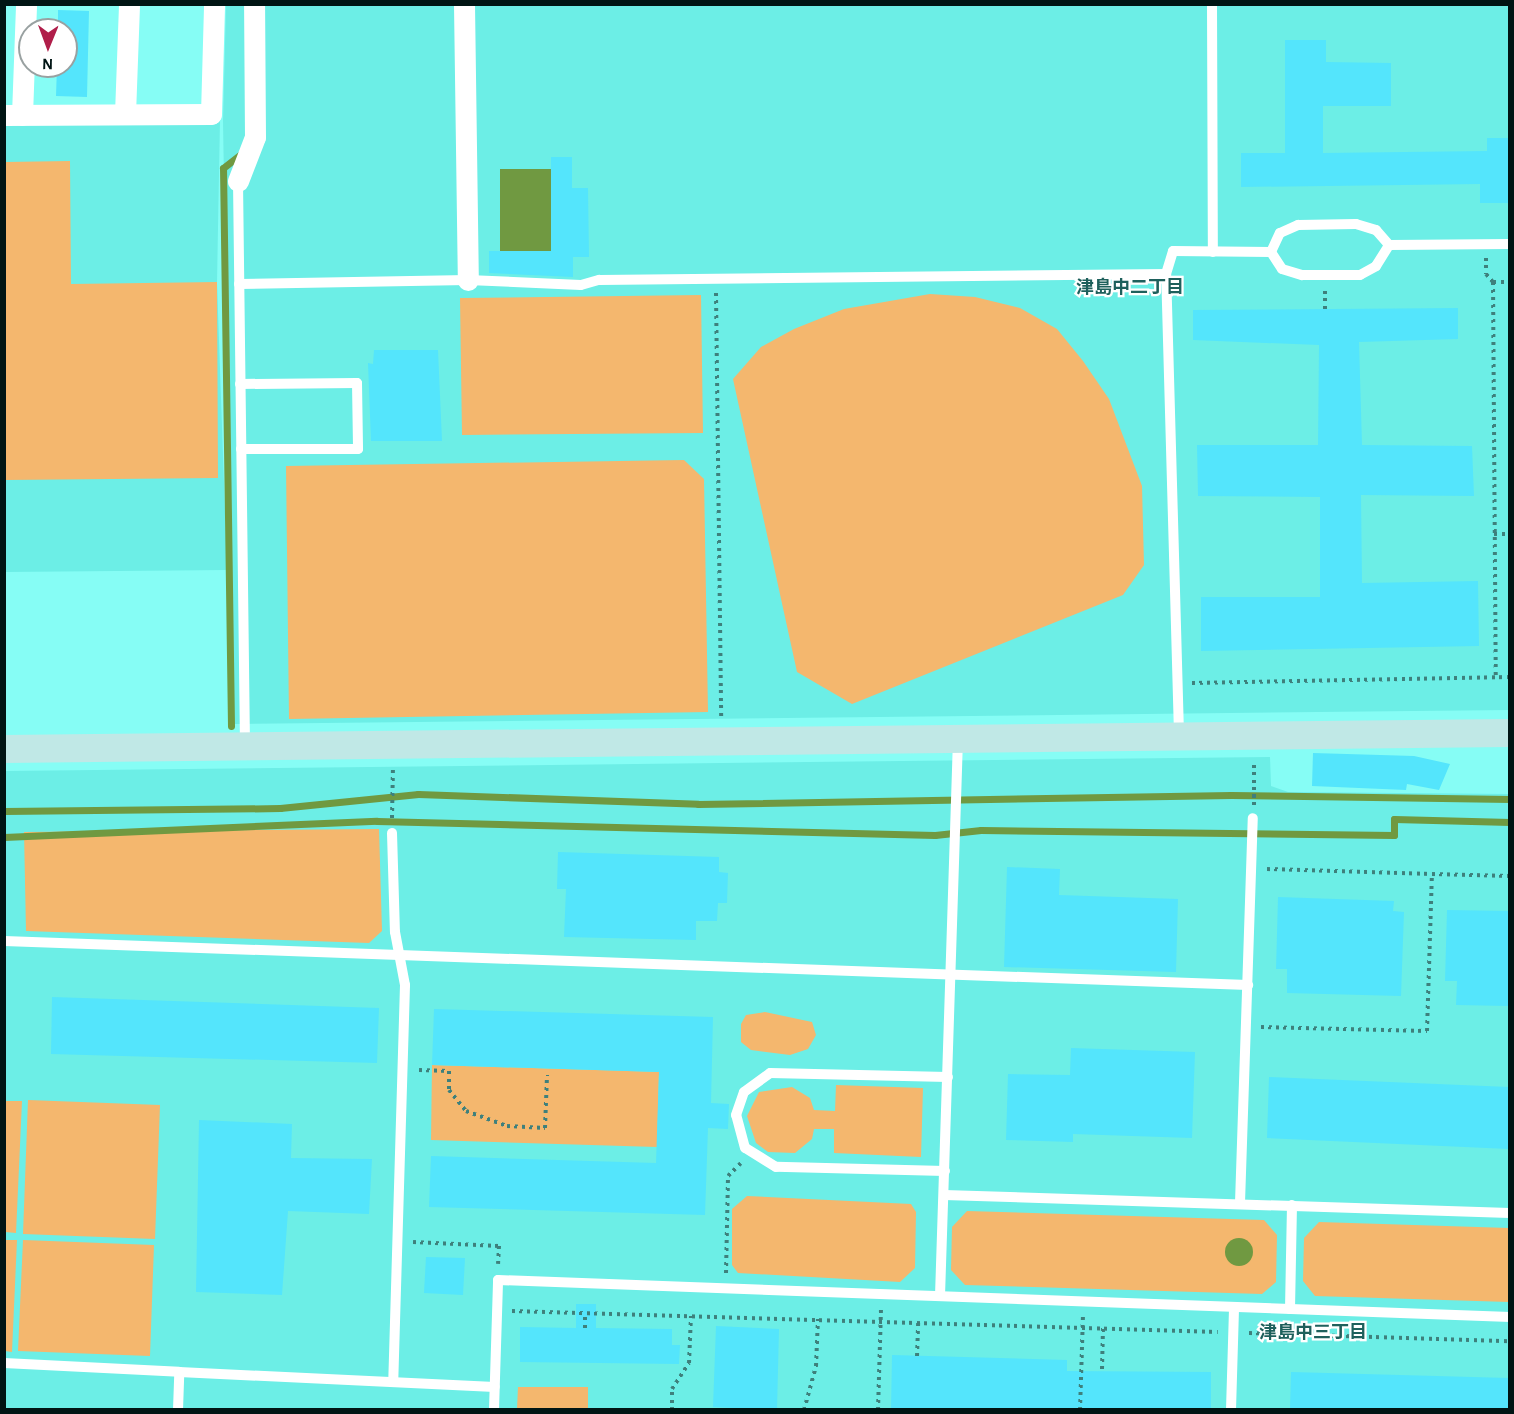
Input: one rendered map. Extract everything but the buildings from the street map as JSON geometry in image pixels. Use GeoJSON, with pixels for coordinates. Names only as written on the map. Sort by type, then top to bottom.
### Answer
{"type":"FeatureCollection","features":[{"type":"Feature","properties":{"kind":"street"},"geometry":{"type":"LineString","coordinates":[[26,4],[13,115],[211,114],[214,4]]}},
{"type":"Feature","properties":{"kind":"street"},"geometry":{"type":"LineString","coordinates":[[125,114],[129,4]]}},
{"type":"Feature","properties":{"kind":"street"},"geometry":{"type":"LineString","coordinates":[[238,181],[255,137],[254,4]]}},
{"type":"Feature","properties":{"kind":"street"},"geometry":{"type":"LineString","coordinates":[[464,4],[468,280]]}},
{"type":"Feature","properties":{"kind":"street"},"geometry":{"type":"LineString","coordinates":[[4,749],[1509,733]]}},
{"type":"Feature","properties":{"kind":"lane"},"geometry":{"type":"LineString","coordinates":[[1212,4],[1213,252]]}},
{"type":"Feature","properties":{"kind":"lane"},"geometry":{"type":"LineString","coordinates":[[238,181],[245,748]]}},
{"type":"Feature","properties":{"kind":"lane"},"geometry":{"type":"LineString","coordinates":[[1271,252],[1280,233],[1298,225],[1356,224],[1376,230],[1389,245],[1509,244]]}},
{"type":"Feature","properties":{"kind":"lane"},"geometry":{"type":"LineString","coordinates":[[1271,252],[1282,269],[1302,275],[1360,275],[1376,266],[1389,245]]}},
{"type":"Feature","properties":{"kind":"lane"},"geometry":{"type":"LineString","coordinates":[[1179,737],[1179,683],[1173,656],[1166,274],[1173,251],[1271,252]]}},
{"type":"Feature","properties":{"kind":"lane"},"geometry":{"type":"LineString","coordinates":[[239,284],[468,280],[581,285],[716,279],[1166,274]]}},
{"type":"Feature","properties":{"kind":"lane"},"geometry":{"type":"LineString","coordinates":[[240,384],[357,383],[358,448],[241,449]]}},
{"type":"Feature","properties":{"kind":"lane"},"geometry":{"type":"LineString","coordinates":[[940,1296],[958,812],[958,740]]}},
{"type":"Feature","properties":{"kind":"lane"},"geometry":{"type":"LineString","coordinates":[[1240,1203],[1253,823]]}},
{"type":"Feature","properties":{"kind":"lane"},"geometry":{"type":"LineString","coordinates":[[392,833],[399,952],[405,986],[393,1381]]}},
{"type":"Feature","properties":{"kind":"lane"},"geometry":{"type":"LineString","coordinates":[[4,941],[399,952],[952,976],[1248,985]]}},
{"type":"Feature","properties":{"kind":"lane"},"geometry":{"type":"LineString","coordinates":[[945,1171],[776,1167],[750,1154],[737,1132],[737,1107],[750,1086],[770,1073],[948,1077]]}},
{"type":"Feature","properties":{"kind":"lane"},"geometry":{"type":"LineString","coordinates":[[944,1195],[1509,1213]]}},
{"type":"Feature","properties":{"kind":"lane"},"geometry":{"type":"LineString","coordinates":[[1290,1309],[1292,1205]]}},
{"type":"Feature","properties":{"kind":"lane"},"geometry":{"type":"LineString","coordinates":[[494,1410],[498,1280],[1509,1317]]}},
{"type":"Feature","properties":{"kind":"lane"},"geometry":{"type":"LineString","coordinates":[[1231,1410],[1234,1307]]}},
{"type":"Feature","properties":{"kind":"lane"},"geometry":{"type":"LineString","coordinates":[[4,1363],[495,1387]]}},
{"type":"Feature","properties":{"kind":"lane"},"geometry":{"type":"LineString","coordinates":[[178,1410],[179,1372]]}},
{"type":"Feature","properties":{"kind":"path"},"geometry":{"type":"LineString","coordinates":[[1485,244],[1486,274],[1493,282],[1496,677]]}},
{"type":"Feature","properties":{"kind":"path"},"geometry":{"type":"LineString","coordinates":[[716,279],[721,743]]}},
{"type":"Feature","properties":{"kind":"path"},"geometry":{"type":"LineString","coordinates":[[1493,282],[1509,282]]}},
{"type":"Feature","properties":{"kind":"path"},"geometry":{"type":"LineString","coordinates":[[1494,534],[1509,534]]}},
{"type":"Feature","properties":{"kind":"path"},"geometry":{"type":"LineString","coordinates":[[1179,683],[1509,677]]}},
{"type":"Feature","properties":{"kind":"path"},"geometry":{"type":"LineString","coordinates":[[392,816],[393,783]]}},
{"type":"Feature","properties":{"kind":"path"},"geometry":{"type":"LineString","coordinates":[[1253,823],[1254,788]]}},
{"type":"Feature","properties":{"kind":"path"},"geometry":{"type":"LineString","coordinates":[[1252,868],[1509,876]]}},
{"type":"Feature","properties":{"kind":"path"},"geometry":{"type":"LineString","coordinates":[[1246,1027],[1427,1031],[1432,874]]}},
{"type":"Feature","properties":{"kind":"path"},"geometry":{"type":"LineString","coordinates":[[403,1069],[449,1071],[449,1090],[466,1112],[492,1124],[517,1127],[545,1128],[547,1075]]}},
{"type":"Feature","properties":{"kind":"path"},"geometry":{"type":"LineString","coordinates":[[726,1288],[728,1176],[750,1154]]}},
{"type":"Feature","properties":{"kind":"path"},"geometry":{"type":"LineString","coordinates":[[398,1241],[499,1246],[498,1280]]}},
{"type":"Feature","properties":{"kind":"path"},"geometry":{"type":"LineString","coordinates":[[878,1410],[881,1294]]}},
{"type":"Feature","properties":{"kind":"path"},"geometry":{"type":"LineString","coordinates":[[1080,1410],[1083,1301]]}},
{"type":"Feature","properties":{"kind":"path"},"geometry":{"type":"LineString","coordinates":[[497,1311],[1509,1341]]}},
{"type":"Feature","properties":{"kind":"path"},"geometry":{"type":"LineString","coordinates":[[585,1313],[585,1328]]}},
{"type":"Feature","properties":{"kind":"path"},"geometry":{"type":"LineString","coordinates":[[672,1410],[672,1389],[689,1363],[690,1316]]}},
{"type":"Feature","properties":{"kind":"path"},"geometry":{"type":"LineString","coordinates":[[804,1410],[816,1366],[818,1319]]}},
{"type":"Feature","properties":{"kind":"path"},"geometry":{"type":"LineString","coordinates":[[917,1356],[918,1322]]}},
{"type":"Feature","properties":{"kind":"path"},"geometry":{"type":"LineString","coordinates":[[1102,1369],[1103,1328]]}},
{"type":"Feature","properties":{"kind":"shaded area"},"geometry":{"type":"Polygon","coordinates":[[[226,5],[1509,5],[1509,710],[233,724],[223,121],[226,5]]]}},
{"type":"Feature","properties":{"kind":"shaded area"},"geometry":{"type":"Polygon","coordinates":[[[220,120],[217,283],[227,570],[5,572],[4,123],[220,120]]]}},
{"type":"Feature","properties":{"kind":"shaded area"},"geometry":{"type":"Polygon","coordinates":[[[70,161],[71,284],[217,282],[218,478],[5,480],[5,162],[70,161]]]}},
{"type":"Feature","properties":{"kind":"shaded area"},"geometry":{"type":"Polygon","coordinates":[[[500,169],[551,169],[551,251],[500,251],[500,169]]]}},
{"type":"Feature","properties":{"kind":"shaded area"},"geometry":{"type":"Polygon","coordinates":[[[930,294],[975,297],[1020,308],[1057,329],[1083,361],[1109,399],[1142,486],[1144,565],[1123,595],[852,704],[797,672],[733,379],[761,347],[794,329],[844,309],[930,294]]]}},
{"type":"Feature","properties":{"kind":"shaded area"},"geometry":{"type":"Polygon","coordinates":[[[701,295],[703,433],[462,435],[460,298],[701,295]]]}},
{"type":"Feature","properties":{"kind":"shaded area"},"geometry":{"type":"Polygon","coordinates":[[[684,460],[704,479],[708,712],[289,719],[286,466],[684,460]]]}},
{"type":"Feature","properties":{"kind":"shaded area"},"geometry":{"type":"Polygon","coordinates":[[[1270,757],[1271,786],[1288,792],[1509,794],[1509,1409],[5,1409],[4,771],[1270,757]]]}},
{"type":"Feature","properties":{"kind":"shaded area"},"geometry":{"type":"Polygon","coordinates":[[[379,829],[382,931],[369,943],[26,931],[24,832],[379,829]]]}},
{"type":"Feature","properties":{"kind":"shaded area"},"geometry":{"type":"Polygon","coordinates":[[[765,1012],[812,1022],[816,1035],[808,1049],[790,1055],[751,1050],[741,1042],[741,1024],[746,1015],[765,1012]]]}},
{"type":"Feature","properties":{"kind":"shaded area"},"geometry":{"type":"Polygon","coordinates":[[[432,1065],[659,1072],[657,1147],[431,1140],[432,1065]]]}},
{"type":"Feature","properties":{"kind":"shaded area"},"geometry":{"type":"Polygon","coordinates":[[[836,1085],[923,1088],[921,1157],[834,1153],[834,1129],[814,1129],[812,1139],[795,1153],[768,1152],[756,1143],[747,1116],[759,1092],[792,1087],[810,1098],[814,1110],[835,1111],[836,1085]]]}},
{"type":"Feature","properties":{"kind":"shaded area"},"geometry":{"type":"Polygon","coordinates":[[[28,1100],[160,1105],[155,1239],[23,1234],[28,1100]]]}},
{"type":"Feature","properties":{"kind":"shaded area"},"geometry":{"type":"Polygon","coordinates":[[[5,1101],[22,1101],[16,1233],[5,1232],[5,1101]]]}},
{"type":"Feature","properties":{"kind":"shaded area"},"geometry":{"type":"Polygon","coordinates":[[[747,1196],[911,1204],[916,1212],[915,1268],[900,1282],[738,1273],[732,1265],[732,1209],[747,1196]]]}},
{"type":"Feature","properties":{"kind":"shaded area"},"geometry":{"type":"Polygon","coordinates":[[[967,1211],[1264,1220],[1277,1235],[1276,1282],[1262,1294],[965,1285],[951,1270],[952,1227],[967,1211]]]}},
{"type":"Feature","properties":{"kind":"shaded area"},"geometry":{"type":"Polygon","coordinates":[[[1319,1222],[1509,1228],[1509,1302],[1315,1296],[1303,1281],[1304,1238],[1319,1222]]]}},
{"type":"Feature","properties":{"kind":"shaded area"},"geometry":{"type":"Polygon","coordinates":[[[1239,1238],[1249,1242],[1253,1252],[1249,1262],[1239,1266],[1229,1262],[1225,1252],[1229,1242],[1239,1238]]]}},
{"type":"Feature","properties":{"kind":"shaded area"},"geometry":{"type":"Polygon","coordinates":[[[5,1240],[17,1240],[12,1352],[5,1351],[5,1240]]]}},
{"type":"Feature","properties":{"kind":"shaded area"},"geometry":{"type":"Polygon","coordinates":[[[23,1240],[154,1245],[150,1356],[18,1351],[23,1240]]]}},
{"type":"Feature","properties":{"kind":"shaded area"},"geometry":{"type":"Polygon","coordinates":[[[518,1387],[588,1387],[588,1409],[517,1409],[518,1387]]]}},
{"type":"Feature","properties":{"kind":"waterway"},"geometry":{"type":"LineString","coordinates":[[231,726],[223,168],[242,153]]}},
{"type":"Feature","properties":{"kind":"waterway"},"geometry":{"type":"LineString","coordinates":[[4,811],[280,808],[418,794],[698,804],[1231,795],[1510,799]]}},
{"type":"Feature","properties":{"kind":"waterway"},"geometry":{"type":"LineString","coordinates":[[4,837],[377,821],[935,835],[981,830],[1394,835],[1394,819],[1510,822]]}},
{"type":"Feature","properties":{"kind":"district","name":"津島中二丁目"},"geometry":{"type":"Point","coordinates":[1130,288]}},
{"type":"Feature","properties":{"kind":"district","name":"津島中三丁目"},"geometry":{"type":"Point","coordinates":[1313,1333]}}]}
